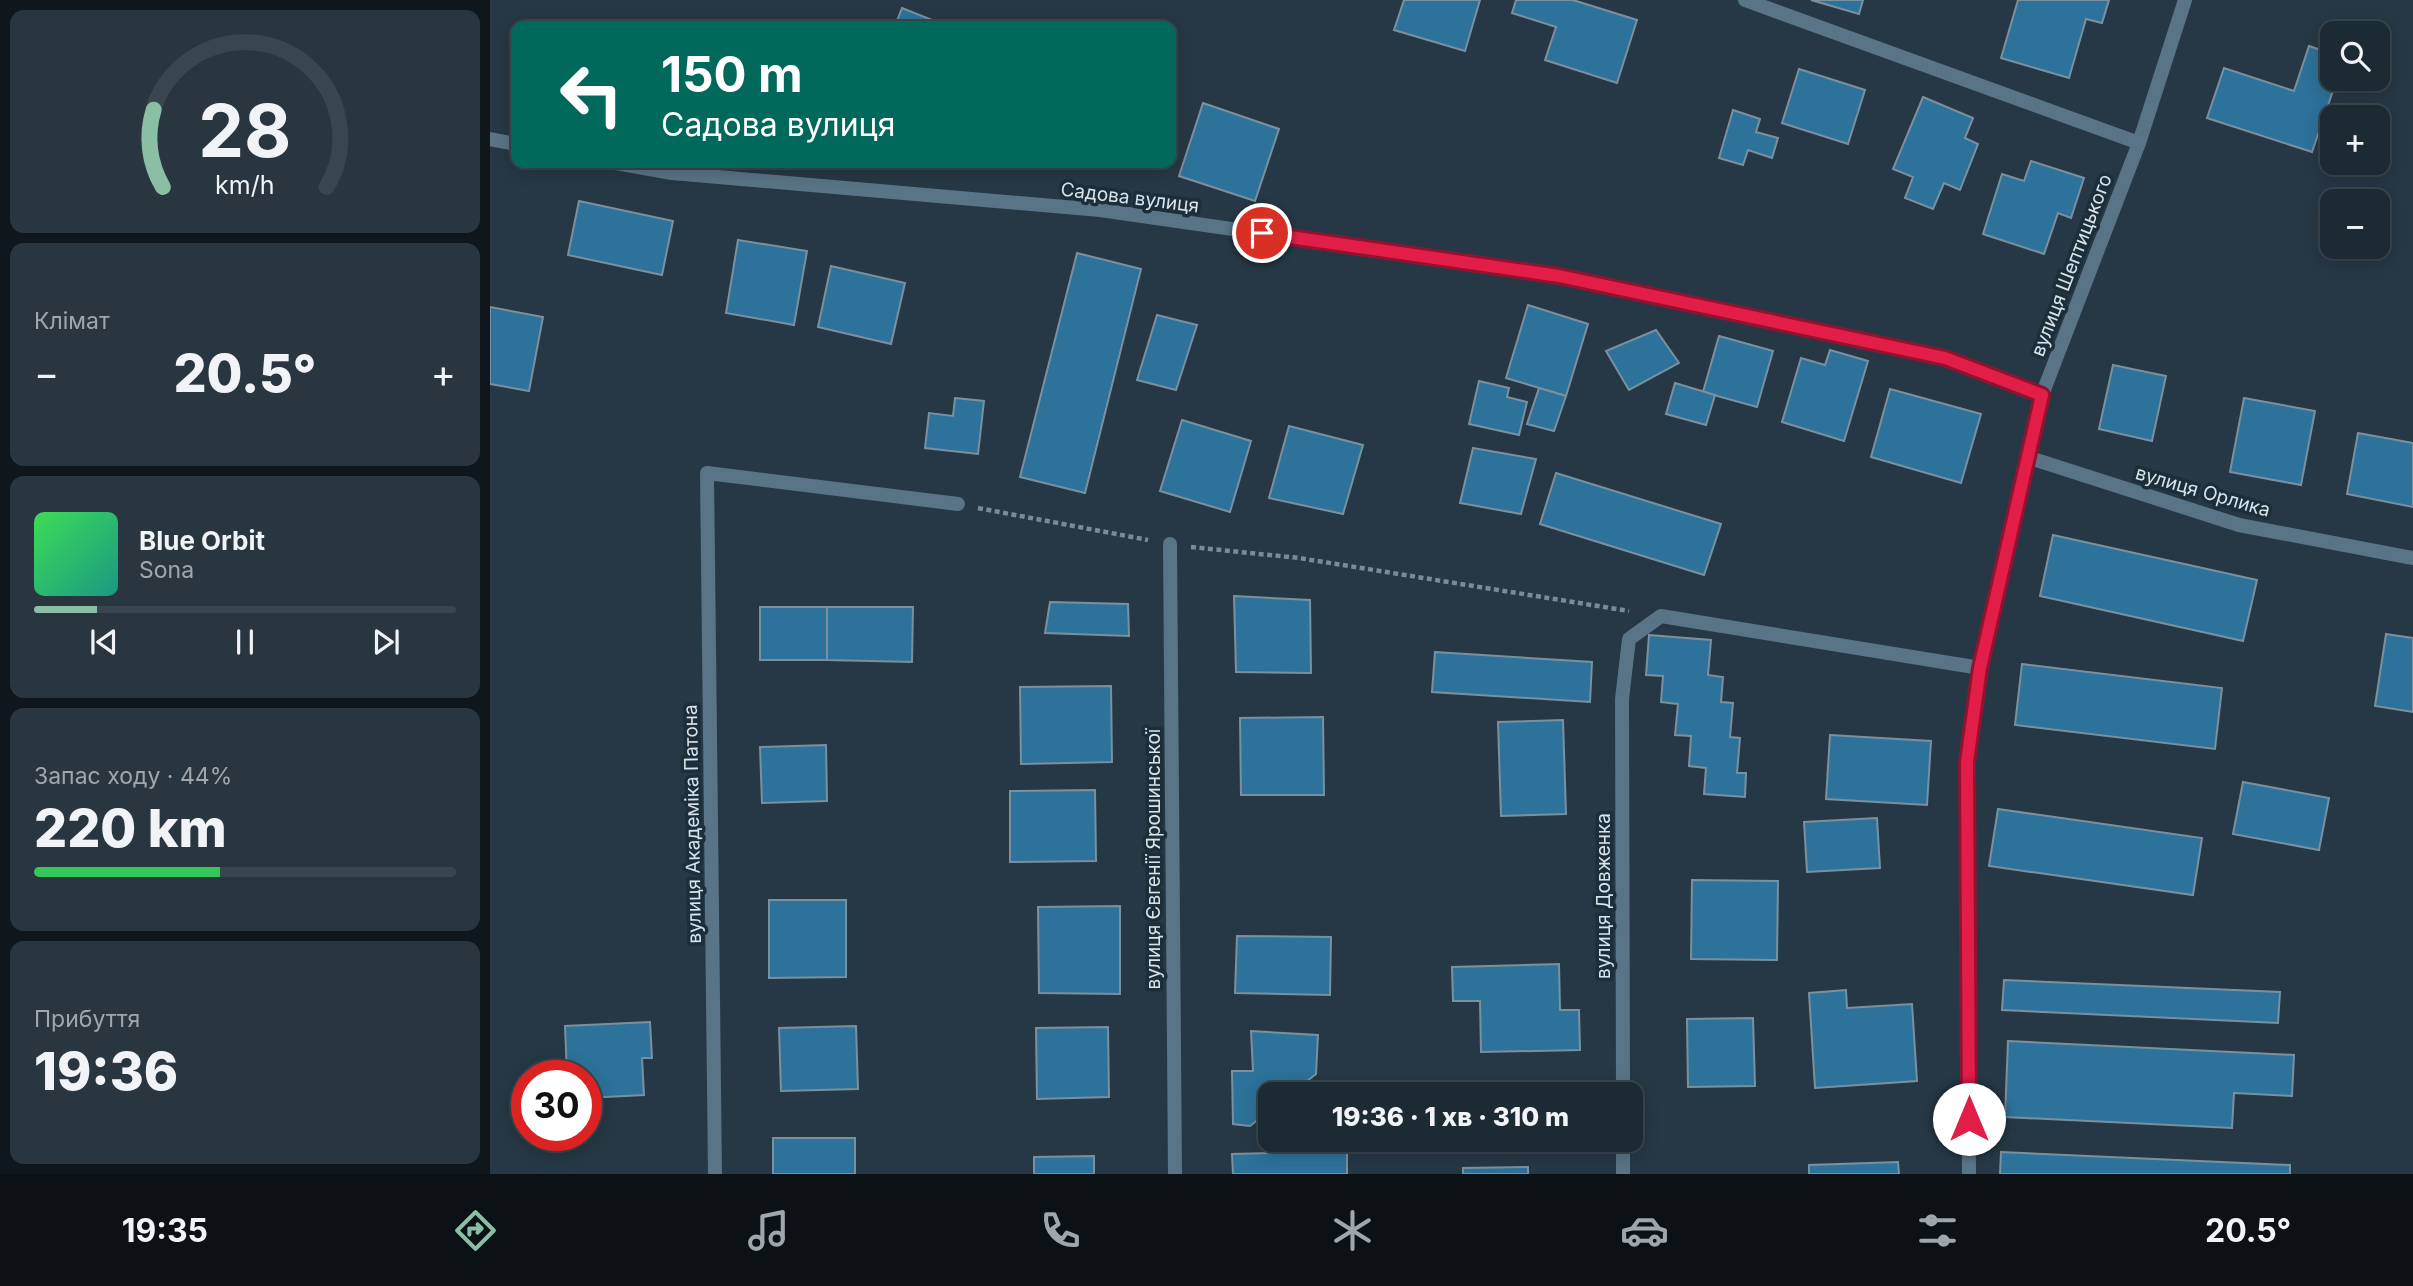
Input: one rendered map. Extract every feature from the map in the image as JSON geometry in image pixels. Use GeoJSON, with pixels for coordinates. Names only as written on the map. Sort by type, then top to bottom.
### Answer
{"type":"FeatureCollection","features":[{"type":"Feature","properties":{"kind":"street"},"geometry":{"type":"LineString","coordinates":[[1745,0],[2139,143]]}},
{"type":"Feature","properties":{"kind":"street","name":"вулиця Шептицького"},"geometry":{"type":"LineString","coordinates":[[1969,1174],[1967,762],[1980,668],[2042,395],[2139,143],[2185,0]]}},
{"type":"Feature","properties":{"kind":"street"},"geometry":{"type":"LineString","coordinates":[[490,139],[511,143]]}},
{"type":"Feature","properties":{"kind":"street","name":"Садова вулиця"},"geometry":{"type":"LineString","coordinates":[[644,168],[672,173],[1100,210],[1559,276],[1945,358],[2042,395]]}},
{"type":"Feature","properties":{"kind":"street","name":"вулиця Орлика"},"geometry":{"type":"LineString","coordinates":[[2027,457],[2239,524],[2413,558]]}},
{"type":"Feature","properties":{"kind":"street","name":"вулиця Академіка Патона"},"geometry":{"type":"LineString","coordinates":[[715,1174],[707,473],[958,504]]}},
{"type":"Feature","properties":{"kind":"street","name":"вулиця Євгенії Ярошинської"},"geometry":{"type":"LineString","coordinates":[[1170,544],[1175,1174]]}},
{"type":"Feature","properties":{"kind":"street"},"geometry":{"type":"LineString","coordinates":[[1661,617],[1980,668]]}},
{"type":"Feature","properties":{"kind":"street","name":"вулиця Довженка"},"geometry":{"type":"LineString","coordinates":[[1623,1082],[1622,699],[1629,639],[1661,617]]}},
{"type":"Feature","properties":{"kind":"street"},"geometry":{"type":"LineString","coordinates":[[1623,1152],[1623,1174]]}},
{"type":"Feature","properties":{"kind":"path"},"geometry":{"type":"LineString","coordinates":[[958,504],[1170,544],[1299,558],[1661,617]]}},
{"type":"Feature","properties":{"kind":"building"},"geometry":{"type":"Polygon","coordinates":[[[1404,0],[1480,0],[1465,51],[1394,30],[1404,0]]]}},
{"type":"Feature","properties":{"kind":"building"},"geometry":{"type":"Polygon","coordinates":[[[1516,0],[1573,0],[1637,20],[1617,83],[1545,60],[1556,27],[1512,13],[1516,0]]]}},
{"type":"Feature","properties":{"kind":"building"},"geometry":{"type":"Polygon","coordinates":[[[1811,0],[1863,0],[1859,14],[1811,0]]]}},
{"type":"Feature","properties":{"kind":"building"},"geometry":{"type":"Polygon","coordinates":[[[2018,0],[2109,0],[2102,23],[2086,19],[2069,78],[2001,58],[2018,0]]]}},
{"type":"Feature","properties":{"kind":"building"},"geometry":{"type":"Polygon","coordinates":[[[902,8],[934,21],[897,21],[902,8]]]}},
{"type":"Feature","properties":{"kind":"building"},"geometry":{"type":"Polygon","coordinates":[[[2309,46],[2320,50],[2320,91],[2333,91],[2328,105],[2320,105],[2320,129],[2312,152],[2207,118],[2224,68],[2294,91],[2309,46]]]}},
{"type":"Feature","properties":{"kind":"building"},"geometry":{"type":"Polygon","coordinates":[[[1799,69],[1865,90],[1848,144],[1782,123],[1799,69]]]}},
{"type":"Feature","properties":{"kind":"building"},"geometry":{"type":"Polygon","coordinates":[[[1923,97],[1973,118],[1965,138],[1978,144],[1960,190],[1944,183],[1933,209],[1905,198],[1913,177],[1893,169],[1923,97]]]}},
{"type":"Feature","properties":{"kind":"building"},"geometry":{"type":"Polygon","coordinates":[[[1203,103],[1279,129],[1255,201],[1179,176],[1203,103]]]}},
{"type":"Feature","properties":{"kind":"building"},"geometry":{"type":"Polygon","coordinates":[[[1733,110],[1760,119],[1756,132],[1778,138],[1772,158],[1748,150],[1743,165],[1719,158],[1733,110]]]}},
{"type":"Feature","properties":{"kind":"building"},"geometry":{"type":"Polygon","coordinates":[[[2031,161],[2084,178],[2071,218],[2058,213],[2044,254],[1983,234],[2002,174],[2024,181],[2031,161]]]}},
{"type":"Feature","properties":{"kind":"building"},"geometry":{"type":"Polygon","coordinates":[[[579,201],[673,221],[662,275],[568,255],[579,201]]]}},
{"type":"Feature","properties":{"kind":"building"},"geometry":{"type":"Polygon","coordinates":[[[738,240],[807,251],[794,325],[726,313],[738,240]]]}},
{"type":"Feature","properties":{"kind":"building"},"geometry":{"type":"Polygon","coordinates":[[[1077,253],[1141,269],[1085,493],[1020,477],[1077,253]]]}},
{"type":"Feature","properties":{"kind":"building"},"geometry":{"type":"Polygon","coordinates":[[[831,266],[905,283],[891,344],[818,327],[831,266]]]}},
{"type":"Feature","properties":{"kind":"building"},"geometry":{"type":"Polygon","coordinates":[[[1528,305],[1588,324],[1566,396],[1506,378],[1528,305]]]}},
{"type":"Feature","properties":{"kind":"building"},"geometry":{"type":"Polygon","coordinates":[[[490,307],[543,317],[529,391],[490,384],[490,307]]]}},
{"type":"Feature","properties":{"kind":"building"},"geometry":{"type":"Polygon","coordinates":[[[1157,315],[1197,325],[1176,390],[1137,380],[1157,315]]]}},
{"type":"Feature","properties":{"kind":"building"},"geometry":{"type":"Polygon","coordinates":[[[1656,330],[1679,363],[1629,390],[1606,351],[1656,330]]]}},
{"type":"Feature","properties":{"kind":"building"},"geometry":{"type":"Polygon","coordinates":[[[1719,336],[1773,351],[1757,407],[1703,392],[1719,336]]]}},
{"type":"Feature","properties":{"kind":"building"},"geometry":{"type":"Polygon","coordinates":[[[1830,350],[1868,361],[1844,441],[1782,422],[1801,358],[1825,365],[1830,350]]]}},
{"type":"Feature","properties":{"kind":"building"},"geometry":{"type":"Polygon","coordinates":[[[2113,365],[2166,376],[2152,441],[2099,429],[2113,365]]]}},
{"type":"Feature","properties":{"kind":"building"},"geometry":{"type":"Polygon","coordinates":[[[1479,381],[1509,388],[1507,397],[1527,402],[1519,435],[1469,424],[1479,381]]]}},
{"type":"Feature","properties":{"kind":"building"},"geometry":{"type":"Polygon","coordinates":[[[1675,383],[1715,395],[1706,425],[1666,414],[1675,383]]]}},
{"type":"Feature","properties":{"kind":"building"},"geometry":{"type":"Polygon","coordinates":[[[1539,388],[1566,396],[1554,431],[1527,424],[1539,388]]]}},
{"type":"Feature","properties":{"kind":"building"},"geometry":{"type":"Polygon","coordinates":[[[1890,389],[1981,414],[1961,483],[1871,457],[1890,389]]]}},
{"type":"Feature","properties":{"kind":"building"},"geometry":{"type":"Polygon","coordinates":[[[955,398],[984,401],[978,454],[925,448],[929,413],[953,416],[955,398]]]}},
{"type":"Feature","properties":{"kind":"building"},"geometry":{"type":"Polygon","coordinates":[[[2244,398],[2315,411],[2301,485],[2230,472],[2244,398]]]}},
{"type":"Feature","properties":{"kind":"building"},"geometry":{"type":"Polygon","coordinates":[[[1182,420],[1251,441],[1230,512],[1160,491],[1182,420]]]}},
{"type":"Feature","properties":{"kind":"building"},"geometry":{"type":"Polygon","coordinates":[[[1289,426],[1363,445],[1343,514],[1269,498],[1289,426]]]}},
{"type":"Feature","properties":{"kind":"building"},"geometry":{"type":"Polygon","coordinates":[[[2358,433],[2413,443],[2413,507],[2347,494],[2358,433]]]}},
{"type":"Feature","properties":{"kind":"building"},"geometry":{"type":"Polygon","coordinates":[[[1473,448],[1536,459],[1521,514],[1460,503],[1473,448]]]}},
{"type":"Feature","properties":{"kind":"building"},"geometry":{"type":"Polygon","coordinates":[[[1556,473],[1721,524],[1704,575],[1540,524],[1556,473]]]}},
{"type":"Feature","properties":{"kind":"building"},"geometry":{"type":"Polygon","coordinates":[[[2053,535],[2257,580],[2243,641],[2040,596],[2053,535]]]}},
{"type":"Feature","properties":{"kind":"building"},"geometry":{"type":"Polygon","coordinates":[[[1234,596],[1310,600],[1311,673],[1236,672],[1234,596]]]}},
{"type":"Feature","properties":{"kind":"building"},"geometry":{"type":"Polygon","coordinates":[[[1050,602],[1128,604],[1129,636],[1045,633],[1050,602]]]}},
{"type":"Feature","properties":{"kind":"building"},"geometry":{"type":"Polygon","coordinates":[[[760,607],[827,607],[827,660],[760,660],[760,607]]]}},
{"type":"Feature","properties":{"kind":"building"},"geometry":{"type":"Polygon","coordinates":[[[827,607],[913,607],[912,662],[827,660],[827,607]]]}},
{"type":"Feature","properties":{"kind":"building"},"geometry":{"type":"Polygon","coordinates":[[[2386,634],[2413,638],[2413,712],[2375,706],[2386,634]]]}},
{"type":"Feature","properties":{"kind":"building"},"geometry":{"type":"Polygon","coordinates":[[[1649,635],[1711,640],[1708,675],[1723,677],[1721,702],[1733,703],[1730,737],[1740,738],[1737,773],[1746,773],[1745,797],[1704,794],[1706,768],[1689,766],[1691,736],[1675,735],[1678,704],[1661,702],[1663,676],[1646,675],[1649,635]]]}},
{"type":"Feature","properties":{"kind":"building"},"geometry":{"type":"Polygon","coordinates":[[[1435,652],[1592,662],[1590,702],[1432,692],[1435,652]]]}},
{"type":"Feature","properties":{"kind":"building"},"geometry":{"type":"Polygon","coordinates":[[[2022,664],[2222,688],[2215,749],[2015,725],[2022,664]]]}},
{"type":"Feature","properties":{"kind":"building"},"geometry":{"type":"Polygon","coordinates":[[[1111,686],[1112,762],[1021,764],[1020,687],[1111,686]]]}},
{"type":"Feature","properties":{"kind":"building"},"geometry":{"type":"Polygon","coordinates":[[[1323,717],[1324,795],[1241,795],[1240,718],[1323,717]]]}},
{"type":"Feature","properties":{"kind":"building"},"geometry":{"type":"Polygon","coordinates":[[[1563,720],[1566,814],[1501,816],[1498,722],[1563,720]]]}},
{"type":"Feature","properties":{"kind":"building"},"geometry":{"type":"Polygon","coordinates":[[[1830,735],[1931,741],[1927,805],[1826,799],[1830,735]]]}},
{"type":"Feature","properties":{"kind":"building"},"geometry":{"type":"Polygon","coordinates":[[[826,745],[827,801],[762,803],[760,747],[826,745]]]}},
{"type":"Feature","properties":{"kind":"building"},"geometry":{"type":"Polygon","coordinates":[[[2243,782],[2329,798],[2319,850],[2233,834],[2243,782]]]}},
{"type":"Feature","properties":{"kind":"building"},"geometry":{"type":"Polygon","coordinates":[[[1095,790],[1096,861],[1010,862],[1010,791],[1095,790]]]}},
{"type":"Feature","properties":{"kind":"building"},"geometry":{"type":"Polygon","coordinates":[[[1998,809],[2202,838],[2193,895],[1989,866],[1998,809]]]}},
{"type":"Feature","properties":{"kind":"building"},"geometry":{"type":"Polygon","coordinates":[[[1877,818],[1880,868],[1807,872],[1804,822],[1877,818]]]}},
{"type":"Feature","properties":{"kind":"building"},"geometry":{"type":"Polygon","coordinates":[[[1692,880],[1778,881],[1777,960],[1691,959],[1692,880]]]}},
{"type":"Feature","properties":{"kind":"building"},"geometry":{"type":"Polygon","coordinates":[[[769,900],[846,900],[846,977],[769,978],[769,900]]]}},
{"type":"Feature","properties":{"kind":"building"},"geometry":{"type":"Polygon","coordinates":[[[1120,906],[1120,994],[1039,993],[1038,907],[1120,906]]]}},
{"type":"Feature","properties":{"kind":"building"},"geometry":{"type":"Polygon","coordinates":[[[1237,936],[1331,937],[1330,995],[1235,993],[1237,936]]]}},
{"type":"Feature","properties":{"kind":"building"},"geometry":{"type":"Polygon","coordinates":[[[1559,964],[1560,1010],[1579,1010],[1580,1050],[1481,1052],[1480,1001],[1453,1001],[1452,967],[1559,964]]]}},
{"type":"Feature","properties":{"kind":"building"},"geometry":{"type":"Polygon","coordinates":[[[2004,980],[2280,992],[2278,1023],[2002,1010],[2004,980]]]}},
{"type":"Feature","properties":{"kind":"building"},"geometry":{"type":"Polygon","coordinates":[[[1846,990],[1847,1008],[1912,1004],[1917,1081],[1815,1088],[1809,993],[1846,990]]]}},
{"type":"Feature","properties":{"kind":"building"},"geometry":{"type":"Polygon","coordinates":[[[1753,1018],[1755,1086],[1688,1087],[1687,1019],[1753,1018]]]}},
{"type":"Feature","properties":{"kind":"building"},"geometry":{"type":"Polygon","coordinates":[[[650,1022],[652,1058],[642,1058],[644,1095],[602,1097],[602,1060],[566,1060],[565,1026],[650,1022]]]}},
{"type":"Feature","properties":{"kind":"building"},"geometry":{"type":"Polygon","coordinates":[[[856,1026],[858,1089],[781,1091],[779,1028],[856,1026]]]}},
{"type":"Feature","properties":{"kind":"building"},"geometry":{"type":"Polygon","coordinates":[[[1108,1027],[1109,1097],[1037,1099],[1036,1028],[1108,1027]]]}},
{"type":"Feature","properties":{"kind":"building"},"geometry":{"type":"Polygon","coordinates":[[[1251,1031],[1318,1035],[1316,1074],[1306,1082],[1258,1082],[1258,1120],[1250,1126],[1233,1124],[1232,1071],[1253,1071],[1251,1031]]]}},
{"type":"Feature","properties":{"kind":"building"},"geometry":{"type":"Polygon","coordinates":[[[2008,1041],[2294,1055],[2292,1096],[2234,1093],[2232,1128],[2005,1117],[2008,1041]]]}},
{"type":"Feature","properties":{"kind":"building"},"geometry":{"type":"Polygon","coordinates":[[[773,1138],[855,1138],[855,1174],[773,1174],[773,1138]]]}},
{"type":"Feature","properties":{"kind":"building"},"geometry":{"type":"Polygon","coordinates":[[[1347,1152],[1347,1174],[1233,1174],[1232,1154],[1347,1152]]]}},
{"type":"Feature","properties":{"kind":"building"},"geometry":{"type":"Polygon","coordinates":[[[2001,1152],[2290,1165],[2290,1174],[2000,1174],[2001,1152]]]}},
{"type":"Feature","properties":{"kind":"building"},"geometry":{"type":"Polygon","coordinates":[[[1094,1156],[1094,1174],[1034,1174],[1034,1157],[1094,1156]]]}},
{"type":"Feature","properties":{"kind":"building"},"geometry":{"type":"Polygon","coordinates":[[[1898,1162],[1899,1174],[1809,1174],[1809,1165],[1898,1162]]]}},
{"type":"Feature","properties":{"kind":"building"},"geometry":{"type":"Polygon","coordinates":[[[1528,1167],[1528,1174],[1463,1174],[1463,1168],[1528,1167]]]}},
{"type":"Feature","properties":{"kind":"route"},"geometry":{"type":"LineString","coordinates":[[1262,233],[1559,276],[1945,358],[2042,395],[1980,668],[1967,762],[1969,1119]]}}]}
